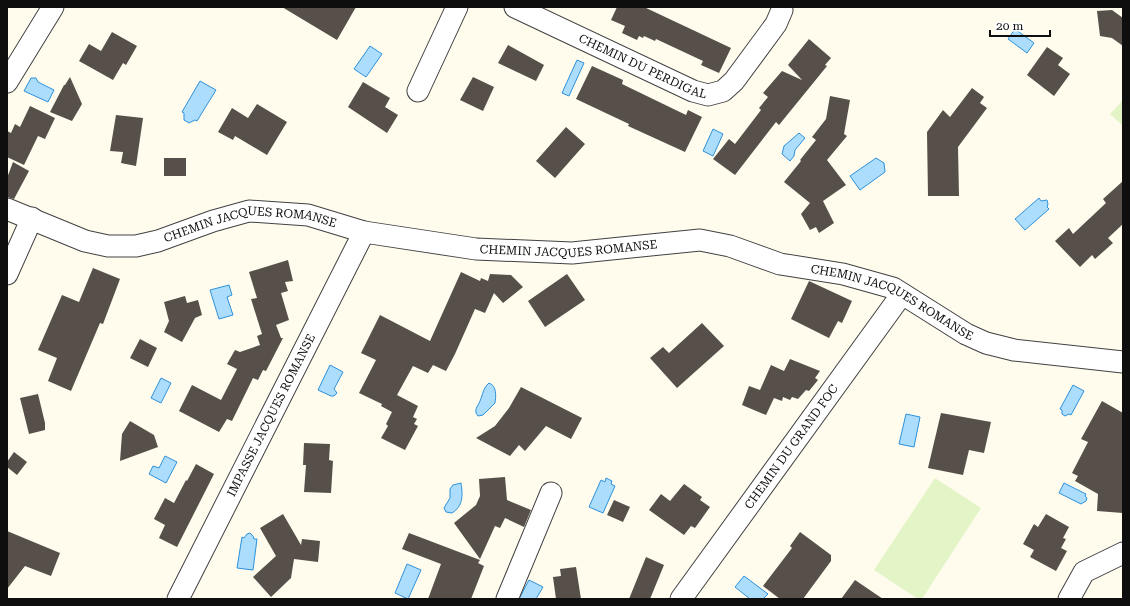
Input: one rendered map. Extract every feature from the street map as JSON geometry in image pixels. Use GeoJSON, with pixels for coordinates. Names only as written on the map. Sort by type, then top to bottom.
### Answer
{"type":"FeatureCollection","features":[{"type":"Feature","properties":{"kind":"street"},"geometry":{"type":"LineString","coordinates":[[7,82],[53,7]]}},
{"type":"Feature","properties":{"kind":"street"},"geometry":{"type":"LineString","coordinates":[[418,91],[456,7]]}},
{"type":"Feature","properties":{"kind":"street","name":"CHEMIN DU PERDIGAL"},"geometry":{"type":"LineString","coordinates":[[515,7],[693,92],[708,95],[723,92],[734,81],[776,24],[782,10]]}},
{"type":"Feature","properties":{"kind":"street","name":"CHEMIN JACQUES ROMANSE"},"geometry":{"type":"LineString","coordinates":[[7,208],[85,241],[108,246],[136,246],[158,241],[213,220],[249,211],[308,215],[364,232],[476,249],[572,253],[700,240],[730,246],[780,264],[843,274],[893,288],[966,334],[986,343],[1014,350],[1123,362]]}},
{"type":"Feature","properties":{"kind":"street"},"geometry":{"type":"LineString","coordinates":[[7,274],[32,218]]}},
{"type":"Feature","properties":{"kind":"street","name":"IMPASSE JACQUES ROMANSE"},"geometry":{"type":"LineString","coordinates":[[178,599],[364,232]]}},
{"type":"Feature","properties":{"kind":"street","name":"CHEMIN DU GRAND FOC"},"geometry":{"type":"LineString","coordinates":[[681,599],[902,294]]}},
{"type":"Feature","properties":{"kind":"street"},"geometry":{"type":"LineString","coordinates":[[507,599],[550,493]]}},
{"type":"Feature","properties":{"kind":"street"},"geometry":{"type":"LineString","coordinates":[[1069,599],[1084,572],[1123,553]]}},
{"type":"Feature","properties":{"kind":"green space"},"geometry":{"type":"Polygon","coordinates":[[[1123,100],[1123,126],[1110,114],[1123,100]]]}},
{"type":"Feature","properties":{"kind":"green space"},"geometry":{"type":"Polygon","coordinates":[[[935,478],[981,508],[922,599],[918,599],[874,570],[935,478]]]}},
{"type":"Feature","properties":{"kind":"water"},"geometry":{"type":"Polygon","coordinates":[[[1015,29],[1034,43],[1027,53],[1008,39],[1015,29]]]}},
{"type":"Feature","properties":{"kind":"water"},"geometry":{"type":"Polygon","coordinates":[[[370,46],[382,54],[366,77],[354,69],[370,46]]]}},
{"type":"Feature","properties":{"kind":"water"},"geometry":{"type":"Polygon","coordinates":[[[577,60],[584,63],[569,96],[562,93],[577,60]]]}},
{"type":"Feature","properties":{"kind":"water"},"geometry":{"type":"Polygon","coordinates":[[[31,78],[36,78],[38,82],[54,90],[48,102],[24,91],[31,78]]]}},
{"type":"Feature","properties":{"kind":"water"},"geometry":{"type":"Polygon","coordinates":[[[200,81],[216,90],[197,121],[195,120],[189,123],[184,120],[184,113],[182,112],[200,81]]]}},
{"type":"Feature","properties":{"kind":"water"},"geometry":{"type":"Polygon","coordinates":[[[713,129],[723,134],[713,156],[703,151],[713,129]]]}},
{"type":"Feature","properties":{"kind":"water"},"geometry":{"type":"Polygon","coordinates":[[[799,133],[805,138],[795,150],[794,156],[790,161],[782,154],[784,146],[799,133]]]}},
{"type":"Feature","properties":{"kind":"water"},"geometry":{"type":"Polygon","coordinates":[[[876,158],[884,163],[885,172],[860,190],[850,176],[876,158]]]}},
{"type":"Feature","properties":{"kind":"water"},"geometry":{"type":"Polygon","coordinates":[[[1039,198],[1041,201],[1047,200],[1047,207],[1049,209],[1025,230],[1015,219],[1039,198]]]}},
{"type":"Feature","properties":{"kind":"water"},"geometry":{"type":"Polygon","coordinates":[[[229,285],[232,295],[227,297],[233,315],[219,319],[210,290],[229,285]]]}},
{"type":"Feature","properties":{"kind":"water"},"geometry":{"type":"Polygon","coordinates":[[[330,365],[343,372],[334,389],[337,393],[334,396],[318,390],[330,365]]]}},
{"type":"Feature","properties":{"kind":"water"},"geometry":{"type":"Polygon","coordinates":[[[161,378],[171,383],[161,403],[151,398],[161,378]]]}},
{"type":"Feature","properties":{"kind":"water"},"geometry":{"type":"Polygon","coordinates":[[[489,383],[492,384],[495,389],[495,403],[483,415],[478,416],[476,413],[476,408],[484,389],[489,383]]]}},
{"type":"Feature","properties":{"kind":"water"},"geometry":{"type":"Polygon","coordinates":[[[1073,385],[1084,391],[1071,415],[1069,414],[1065,416],[1062,414],[1062,410],[1060,409],[1073,385]]]}},
{"type":"Feature","properties":{"kind":"water"},"geometry":{"type":"Polygon","coordinates":[[[906,414],[920,417],[914,447],[899,444],[906,414]]]}},
{"type":"Feature","properties":{"kind":"water"},"geometry":{"type":"Polygon","coordinates":[[[165,456],[177,462],[166,483],[149,474],[153,466],[159,468],[165,456]]]}},
{"type":"Feature","properties":{"kind":"water"},"geometry":{"type":"Polygon","coordinates":[[[606,478],[612,481],[611,484],[615,486],[603,513],[589,507],[601,480],[605,482],[606,478]]]}},
{"type":"Feature","properties":{"kind":"water"},"geometry":{"type":"Polygon","coordinates":[[[461,483],[462,496],[460,504],[452,513],[446,512],[444,508],[450,498],[450,489],[453,485],[461,483]]]}},
{"type":"Feature","properties":{"kind":"water"},"geometry":{"type":"Polygon","coordinates":[[[1064,483],[1086,494],[1086,501],[1081,504],[1059,493],[1064,483]]]}},
{"type":"Feature","properties":{"kind":"water"},"geometry":{"type":"Polygon","coordinates":[[[250,533],[254,539],[257,539],[253,570],[237,568],[242,537],[244,538],[250,533]]]}},
{"type":"Feature","properties":{"kind":"water"},"geometry":{"type":"Polygon","coordinates":[[[407,564],[421,570],[408,599],[395,593],[407,564]]]}},
{"type":"Feature","properties":{"kind":"water"},"geometry":{"type":"Polygon","coordinates":[[[744,576],[768,594],[763,599],[750,599],[735,587],[744,576]]]}},
{"type":"Feature","properties":{"kind":"water"},"geometry":{"type":"Polygon","coordinates":[[[529,580],[543,587],[536,599],[519,599],[529,580]]]}},
{"type":"Feature","properties":{"kind":"building"},"geometry":{"type":"Polygon","coordinates":[[[282,7],[356,7],[337,40],[282,7]]]}},
{"type":"Feature","properties":{"kind":"building"},"geometry":{"type":"Polygon","coordinates":[[[617,7],[644,7],[731,48],[719,73],[701,65],[703,61],[656,39],[655,41],[644,36],[643,38],[639,36],[637,40],[622,33],[625,26],[611,20],[617,7]]]}},
{"type":"Feature","properties":{"kind":"building"},"geometry":{"type":"Polygon","coordinates":[[[1112,10],[1123,18],[1123,46],[1112,38],[1100,36],[1097,11],[1112,10]]]}},
{"type":"Feature","properties":{"kind":"building"},"geometry":{"type":"Polygon","coordinates":[[[112,32],[137,46],[126,65],[123,63],[113,80],[79,61],[89,44],[101,51],[112,32]]]}},
{"type":"Feature","properties":{"kind":"building"},"geometry":{"type":"Polygon","coordinates":[[[809,39],[831,58],[825,65],[827,66],[779,125],[776,122],[735,175],[713,159],[729,139],[735,144],[761,110],[759,108],[768,97],[763,93],[782,71],[802,80],[788,65],[809,39]]]}},
{"type":"Feature","properties":{"kind":"building"},"geometry":{"type":"Polygon","coordinates":[[[508,45],[544,65],[536,81],[498,63],[508,45]]]}},
{"type":"Feature","properties":{"kind":"building"},"geometry":{"type":"Polygon","coordinates":[[[1047,47],[1063,58],[1058,65],[1070,74],[1054,96],[1027,75],[1047,47]]]}},
{"type":"Feature","properties":{"kind":"building"},"geometry":{"type":"Polygon","coordinates":[[[592,66],[623,80],[622,84],[686,115],[688,110],[702,117],[685,152],[628,126],[629,124],[576,99],[592,66]]]}},
{"type":"Feature","properties":{"kind":"building"},"geometry":{"type":"Polygon","coordinates":[[[70,77],[82,104],[72,121],[50,112],[64,85],[70,77]]]}},
{"type":"Feature","properties":{"kind":"building"},"geometry":{"type":"Polygon","coordinates":[[[473,77],[494,87],[483,111],[460,100],[473,77]]]}},
{"type":"Feature","properties":{"kind":"building"},"geometry":{"type":"Polygon","coordinates":[[[363,82],[390,98],[385,107],[398,115],[387,133],[348,107],[363,82]]]}},
{"type":"Feature","properties":{"kind":"building"},"geometry":{"type":"Polygon","coordinates":[[[972,88],[984,97],[980,103],[987,108],[958,147],[959,196],[928,196],[927,132],[943,110],[950,117],[972,88]]]}},
{"type":"Feature","properties":{"kind":"building"},"geometry":{"type":"Polygon","coordinates":[[[830,96],[850,100],[844,134],[847,136],[827,160],[846,185],[823,201],[834,223],[819,233],[816,227],[810,230],[801,214],[810,203],[784,182],[816,140],[812,137],[826,119],[830,96]]]}},
{"type":"Feature","properties":{"kind":"building"},"geometry":{"type":"Polygon","coordinates":[[[257,104],[287,122],[267,155],[235,136],[233,140],[218,132],[232,108],[248,118],[257,104]]]}},
{"type":"Feature","properties":{"kind":"building"},"geometry":{"type":"Polygon","coordinates":[[[30,106],[55,118],[45,139],[38,136],[24,165],[7,157],[7,131],[11,133],[15,124],[20,127],[30,106]]]}},
{"type":"Feature","properties":{"kind":"building"},"geometry":{"type":"Polygon","coordinates":[[[116,115],[143,118],[136,166],[121,163],[123,152],[110,151],[116,115]]]}},
{"type":"Feature","properties":{"kind":"building"},"geometry":{"type":"Polygon","coordinates":[[[566,127],[585,144],[555,178],[536,161],[566,127]]]}},
{"type":"Feature","properties":{"kind":"building"},"geometry":{"type":"Polygon","coordinates":[[[164,158],[186,158],[186,176],[164,176],[164,158]]]}},
{"type":"Feature","properties":{"kind":"building"},"geometry":{"type":"Polygon","coordinates":[[[13,162],[29,171],[14,199],[7,197],[7,178],[13,162]]]}},
{"type":"Feature","properties":{"kind":"building"},"geometry":{"type":"Polygon","coordinates":[[[1123,181],[1123,224],[1108,238],[1113,243],[1095,259],[1092,255],[1080,267],[1055,241],[1069,228],[1073,234],[1106,203],[1103,199],[1123,181]]]}},
{"type":"Feature","properties":{"kind":"building"},"geometry":{"type":"Polygon","coordinates":[[[288,260],[293,281],[285,282],[288,291],[281,293],[289,320],[276,325],[281,338],[283,338],[266,371],[263,370],[258,380],[253,378],[232,421],[227,419],[219,432],[179,411],[192,385],[221,400],[237,369],[227,364],[235,350],[240,352],[260,345],[257,336],[262,334],[251,299],[257,298],[249,272],[288,260]]]}},
{"type":"Feature","properties":{"kind":"building"},"geometry":{"type":"Polygon","coordinates":[[[93,268],[120,279],[103,324],[100,323],[71,391],[48,381],[57,358],[38,350],[62,295],[79,302],[93,268]]]}},
{"type":"Feature","properties":{"kind":"building"},"geometry":{"type":"Polygon","coordinates":[[[461,272],[480,281],[481,278],[488,281],[490,274],[511,275],[523,287],[503,303],[494,293],[485,313],[475,309],[446,371],[433,365],[428,373],[413,366],[397,395],[418,406],[413,417],[417,419],[414,424],[418,426],[405,450],[381,438],[388,426],[386,424],[392,412],[381,406],[382,404],[359,393],[376,360],[361,353],[380,315],[430,341],[461,272]]]}},
{"type":"Feature","properties":{"kind":"building"},"geometry":{"type":"Polygon","coordinates":[[[567,274],[585,300],[545,327],[528,301],[567,274]]]}},
{"type":"Feature","properties":{"kind":"building"},"geometry":{"type":"Polygon","coordinates":[[[809,281],[852,301],[842,323],[838,321],[829,338],[791,319],[809,281]]]}},
{"type":"Feature","properties":{"kind":"building"},"geometry":{"type":"Polygon","coordinates":[[[185,296],[187,303],[198,300],[202,315],[195,318],[182,342],[164,332],[169,321],[164,302],[185,296]]]}},
{"type":"Feature","properties":{"kind":"building"},"geometry":{"type":"Polygon","coordinates":[[[702,323],[724,346],[677,388],[650,358],[663,347],[669,353],[702,323]]]}},
{"type":"Feature","properties":{"kind":"building"},"geometry":{"type":"Polygon","coordinates":[[[140,339],[157,348],[148,367],[130,358],[140,339]]]}},
{"type":"Feature","properties":{"kind":"building"},"geometry":{"type":"Polygon","coordinates":[[[790,359],[820,371],[815,378],[818,380],[809,391],[806,390],[798,399],[792,397],[790,400],[783,397],[782,401],[774,398],[766,415],[742,405],[749,386],[760,390],[771,365],[784,371],[790,359]]]}},
{"type":"Feature","properties":{"kind":"building"},"geometry":{"type":"Polygon","coordinates":[[[521,387],[582,418],[571,439],[546,426],[525,451],[519,445],[510,456],[476,438],[495,426],[509,408],[521,387]]]}},
{"type":"Feature","properties":{"kind":"building"},"geometry":{"type":"Polygon","coordinates":[[[38,394],[45,423],[45,430],[29,434],[20,398],[38,394]]]}},
{"type":"Feature","properties":{"kind":"building"},"geometry":{"type":"Polygon","coordinates":[[[1102,401],[1123,413],[1123,513],[1097,511],[1098,494],[1075,481],[1078,476],[1072,473],[1088,442],[1081,439],[1102,401]]]}},
{"type":"Feature","properties":{"kind":"building"},"geometry":{"type":"Polygon","coordinates":[[[941,413],[991,422],[984,453],[969,450],[963,475],[928,468],[941,413]]]}},
{"type":"Feature","properties":{"kind":"building"},"geometry":{"type":"Polygon","coordinates":[[[130,421],[154,435],[158,447],[120,461],[122,434],[130,421]]]}},
{"type":"Feature","properties":{"kind":"building"},"geometry":{"type":"Polygon","coordinates":[[[304,443],[330,444],[329,460],[333,461],[331,493],[304,492],[306,465],[303,465],[304,443]]]}},
{"type":"Feature","properties":{"kind":"building"},"geometry":{"type":"Polygon","coordinates":[[[14,452],[27,462],[17,475],[7,467],[7,462],[14,452]]]}},
{"type":"Feature","properties":{"kind":"building"},"geometry":{"type":"Polygon","coordinates":[[[196,464],[214,474],[177,547],[159,538],[165,525],[154,519],[165,498],[174,503],[196,464]]]}},
{"type":"Feature","properties":{"kind":"building"},"geometry":{"type":"Polygon","coordinates":[[[505,477],[507,500],[531,510],[524,527],[505,518],[500,528],[495,526],[480,559],[454,523],[476,505],[480,496],[479,479],[505,477]]]}},
{"type":"Feature","properties":{"kind":"building"},"geometry":{"type":"Polygon","coordinates":[[[684,484],[702,497],[700,500],[710,507],[695,528],[691,526],[684,535],[649,510],[661,494],[670,501],[684,484]]]}},
{"type":"Feature","properties":{"kind":"building"},"geometry":{"type":"Polygon","coordinates":[[[614,500],[630,507],[623,522],[607,515],[614,500]]]}},
{"type":"Feature","properties":{"kind":"building"},"geometry":{"type":"Polygon","coordinates":[[[283,514],[301,545],[302,539],[320,541],[318,562],[294,559],[291,578],[271,597],[253,577],[276,556],[260,528],[283,514]]]}},
{"type":"Feature","properties":{"kind":"building"},"geometry":{"type":"Polygon","coordinates":[[[1046,514],[1069,527],[1063,538],[1066,539],[1061,548],[1067,551],[1056,571],[1030,557],[1034,550],[1023,544],[1034,524],[1038,527],[1046,514]]]}},
{"type":"Feature","properties":{"kind":"building"},"geometry":{"type":"Polygon","coordinates":[[[7,531],[60,553],[51,576],[25,566],[7,589],[7,531]]]}},
{"type":"Feature","properties":{"kind":"building"},"geometry":{"type":"Polygon","coordinates":[[[800,532],[831,555],[831,561],[803,599],[780,599],[763,586],[792,548],[790,546],[800,532]]]}},
{"type":"Feature","properties":{"kind":"building"},"geometry":{"type":"Polygon","coordinates":[[[409,533],[480,560],[478,563],[484,566],[471,599],[428,599],[441,564],[402,549],[409,533]]]}},
{"type":"Feature","properties":{"kind":"building"},"geometry":{"type":"Polygon","coordinates":[[[646,557],[664,565],[650,599],[629,599],[646,557]]]}},
{"type":"Feature","properties":{"kind":"building"},"geometry":{"type":"Polygon","coordinates":[[[576,567],[581,599],[556,599],[553,577],[561,576],[560,569],[576,567]]]}},
{"type":"Feature","properties":{"kind":"building"},"geometry":{"type":"Polygon","coordinates":[[[855,580],[883,599],[841,599],[855,580]]]}}]}
